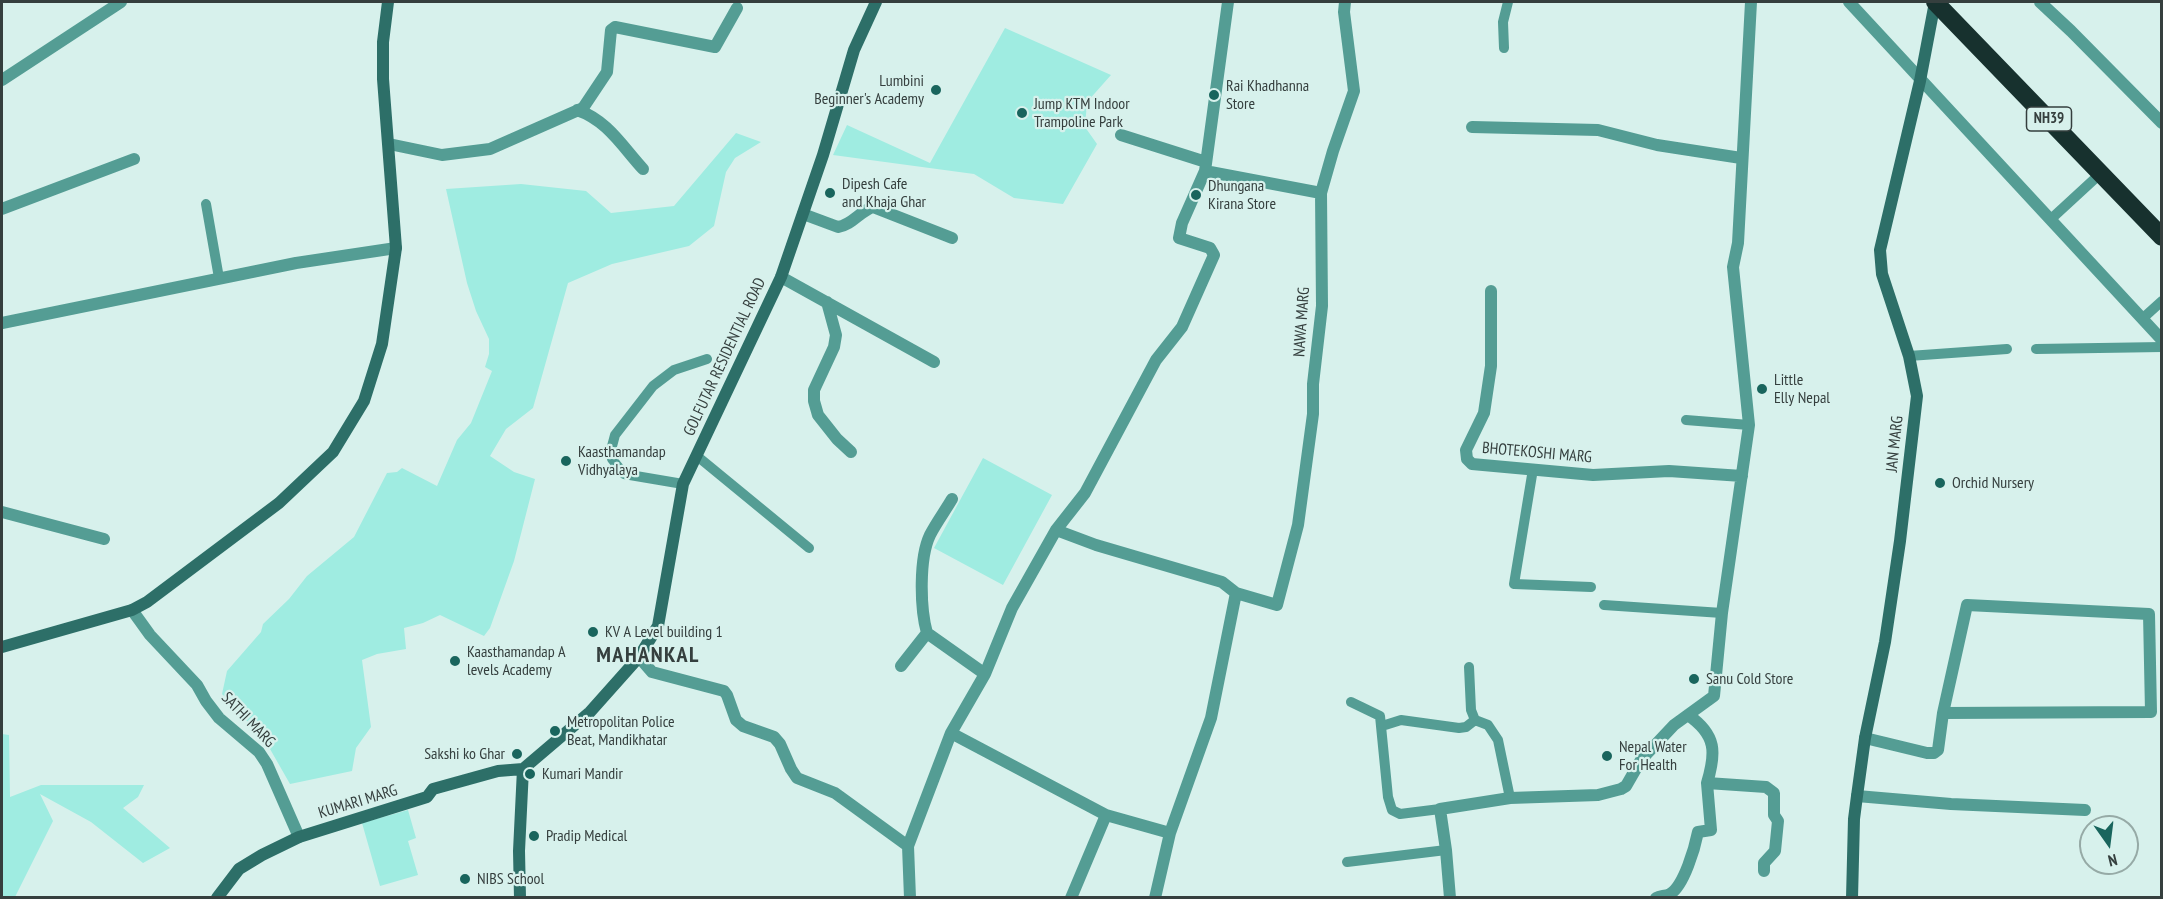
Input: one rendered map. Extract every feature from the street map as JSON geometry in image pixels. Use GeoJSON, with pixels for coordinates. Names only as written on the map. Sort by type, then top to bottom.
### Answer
{"type":"FeatureCollection","features":[{"type":"Feature","properties":{"kind":"highway","name":"NH39"},"geometry":{"type":"LineString","coordinates":[[1935,2],[2162,237]]}},
{"type":"Feature","properties":{"kind":"street"},"geometry":{"type":"LineString","coordinates":[[2,80],[117,2]]}},
{"type":"Feature","properties":{"kind":"street"},"geometry":{"type":"LineString","coordinates":[[2,647],[132,610],[156,596],[279,503],[333,452],[364,401],[382,344],[396,248],[383,79],[383,42],[388,2]]}},
{"type":"Feature","properties":{"kind":"street","name":"GOLFUTAR RESIDENTIAL ROAD"},"geometry":{"type":"LineString","coordinates":[[523,769],[590,712],[639,657],[658,626],[683,484],[781,277],[823,155],[854,50],[876,2]]}},
{"type":"Feature","properties":{"kind":"street","name":"NAWA MARG"},"geometry":{"type":"LineString","coordinates":[[1236,593],[1276,605],[1298,525],[1313,414],[1313,384],[1322,306],[1321,193],[1354,91],[1344,12],[1345,2]]}},
{"type":"Feature","properties":{"kind":"street"},"geometry":{"type":"LineString","coordinates":[[1450,897],[1446,850],[1446,808],[1510,798],[1598,795],[1621,789],[1626,786],[1641,760],[1674,725],[1714,696],[1722,613],[1749,425],[1737,268],[1751,2]]}},
{"type":"Feature","properties":{"kind":"street"},"geometry":{"type":"LineString","coordinates":[[1849,2],[2162,340]]}},
{"type":"Feature","properties":{"kind":"street","name":"JAN MARG"},"geometry":{"type":"LineString","coordinates":[[1852,897],[1854,819],[1865,738],[1885,642],[1917,396],[1910,357],[1882,274],[1880,250],[1920,81],[1935,2]]}},
{"type":"Feature","properties":{"kind":"street"},"geometry":{"type":"LineString","coordinates":[[2040,2],[2162,123]]}},
{"type":"Feature","properties":{"kind":"street"},"geometry":{"type":"LineString","coordinates":[[910,897],[908,846],[951,733],[985,674],[1012,608],[1056,530],[1085,493],[1156,360],[1182,327],[1214,255],[1210,248],[1179,238],[1182,223],[1206,166],[1227,6]]}},
{"type":"Feature","properties":{"kind":"street"},"geometry":{"type":"LineString","coordinates":[[389,144],[442,155],[490,148],[583,108],[607,72],[611,30],[615,27],[715,47],[737,9]]}},
{"type":"Feature","properties":{"kind":"street"},"geometry":{"type":"LineString","coordinates":[[577,111],[590,114],[603,123],[643,169]]}},
{"type":"Feature","properties":{"kind":"street"},"geometry":{"type":"LineString","coordinates":[[1472,127],[1598,130],[1657,145],[1741,159]]}},
{"type":"Feature","properties":{"kind":"street"},"geometry":{"type":"LineString","coordinates":[[1121,135],[1206,166],[1321,193]]}},
{"type":"Feature","properties":{"kind":"street"},"geometry":{"type":"LineString","coordinates":[[2,209],[134,159]]}},
{"type":"Feature","properties":{"kind":"street"},"geometry":{"type":"LineString","coordinates":[[803,214],[838,227],[844,226],[866,209],[873,207],[952,238]]}},
{"type":"Feature","properties":{"kind":"street"},"geometry":{"type":"LineString","coordinates":[[2,322],[296,263],[396,248]]}},
{"type":"Feature","properties":{"kind":"street"},"geometry":{"type":"LineString","coordinates":[[781,277],[934,362]]}},
{"type":"Feature","properties":{"kind":"street","name":"BHOTEKOSHI MARG"},"geometry":{"type":"LineString","coordinates":[[1491,291],[1491,366],[1484,413],[1466,450],[1467,459],[1472,464],[1593,475],[1669,471],[1742,476]]}},
{"type":"Feature","properties":{"kind":"street"},"geometry":{"type":"LineString","coordinates":[[827,302],[836,335],[834,347],[814,390],[814,401],[818,415],[837,440],[851,452]]}},
{"type":"Feature","properties":{"kind":"street"},"geometry":{"type":"LineString","coordinates":[[952,499],[929,536],[922,583],[924,623],[927,633],[985,674]]}},
{"type":"Feature","properties":{"kind":"street"},"geometry":{"type":"LineString","coordinates":[[2,512],[104,539]]}},
{"type":"Feature","properties":{"kind":"street"},"geometry":{"type":"LineString","coordinates":[[1056,530],[1096,545],[1222,582],[1236,593],[1211,718],[1170,833],[1155,897]]}},
{"type":"Feature","properties":{"kind":"street"},"geometry":{"type":"LineString","coordinates":[[1865,738],[1934,753],[1938,750],[1943,713],[1967,605],[2149,614],[2151,712],[1943,713]]}},
{"type":"Feature","properties":{"kind":"street","name":"SATHI MARG"},"geometry":{"type":"LineString","coordinates":[[132,610],[150,635],[197,685],[219,718],[259,752],[267,764],[299,837]]}},
{"type":"Feature","properties":{"kind":"street"},"geometry":{"type":"LineString","coordinates":[[902,666],[927,633]]}},
{"type":"Feature","properties":{"kind":"street"},"geometry":{"type":"LineString","coordinates":[[639,657],[652,672],[724,691],[736,720],[743,726],[774,737],[780,744],[797,778],[835,793],[908,846]]}},
{"type":"Feature","properties":{"kind":"street"},"geometry":{"type":"LineString","coordinates":[[1656,897],[1671,894],[1681,881],[1695,847],[1698,832],[1711,830],[1707,783],[1714,749],[1706,731],[1688,715]]}},
{"type":"Feature","properties":{"kind":"street"},"geometry":{"type":"LineString","coordinates":[[951,733],[1106,814],[1170,833]]}},
{"type":"Feature","properties":{"kind":"street"},"geometry":{"type":"LineString","coordinates":[[520,897],[519,851],[523,769]]}},
{"type":"Feature","properties":{"kind":"street","name":"KUMARI MARG"},"geometry":{"type":"LineString","coordinates":[[217,897],[239,869],[299,837],[427,797],[433,789],[498,771],[523,769]]}},
{"type":"Feature","properties":{"kind":"street"},"geometry":{"type":"LineString","coordinates":[[1707,783],[1766,787],[1774,793],[1774,815],[1778,821],[1775,851],[1764,863],[1764,871]]}},
{"type":"Feature","properties":{"kind":"street"},"geometry":{"type":"LineString","coordinates":[[1857,796],[1951,804],[2085,810]]}},
{"type":"Feature","properties":{"kind":"street"},"geometry":{"type":"LineString","coordinates":[[1071,897],[1106,814]]}},
{"type":"Feature","properties":{"kind":"lane"},"geometry":{"type":"LineString","coordinates":[[1504,48],[1503,22],[1508,2]]}},
{"type":"Feature","properties":{"kind":"lane"},"geometry":{"type":"LineString","coordinates":[[2051,219],[2101,173]]}},
{"type":"Feature","properties":{"kind":"lane"},"geometry":{"type":"LineString","coordinates":[[206,204],[219,278]]}},
{"type":"Feature","properties":{"kind":"lane"},"geometry":{"type":"LineString","coordinates":[[2142,319],[2162,301]]}},
{"type":"Feature","properties":{"kind":"lane"},"geometry":{"type":"LineString","coordinates":[[2036,349],[2162,347]]}},
{"type":"Feature","properties":{"kind":"lane"},"geometry":{"type":"LineString","coordinates":[[1910,357],[2007,349]]}},
{"type":"Feature","properties":{"kind":"lane"},"geometry":{"type":"LineString","coordinates":[[683,484],[624,474],[612,459],[611,450],[615,435],[654,386],[674,370],[707,359]]}},
{"type":"Feature","properties":{"kind":"lane"},"geometry":{"type":"LineString","coordinates":[[1686,420],[1749,425]]}},
{"type":"Feature","properties":{"kind":"lane"},"geometry":{"type":"LineString","coordinates":[[697,456],[809,548]]}},
{"type":"Feature","properties":{"kind":"lane"},"geometry":{"type":"LineString","coordinates":[[1533,469],[1514,584],[1591,587]]}},
{"type":"Feature","properties":{"kind":"lane"},"geometry":{"type":"LineString","coordinates":[[1604,606],[1722,613]]}},
{"type":"Feature","properties":{"kind":"lane"},"geometry":{"type":"LineString","coordinates":[[1469,668],[1471,710],[1475,720],[1488,725],[1498,740],[1510,798]]}},
{"type":"Feature","properties":{"kind":"lane"},"geometry":{"type":"LineString","coordinates":[[1351,702],[1380,716],[1384,768],[1392,810],[1400,814],[1446,808]]}},
{"type":"Feature","properties":{"kind":"lane"},"geometry":{"type":"LineString","coordinates":[[1382,726],[1401,720],[1459,728],[1466,727],[1475,720]]}},
{"type":"Feature","properties":{"kind":"lane"},"geometry":{"type":"LineString","coordinates":[[1347,862],[1446,850]]}},
{"type":"Feature","properties":{"kind":"shaded area","name":"Jump KTM Indoor Trampoline Park"},"geometry":{"type":"Polygon","coordinates":[[[1005,28],[1111,75],[1087,102],[1085,127],[1097,144],[1063,204],[1014,198],[974,174],[833,155],[847,125],[930,163],[1005,28]]]}},
{"type":"Feature","properties":{"kind":"shaded area"},"geometry":{"type":"Polygon","coordinates":[[[736,133],[761,142],[735,158],[726,172],[714,226],[689,246],[612,264],[568,283],[533,408],[506,429],[490,456],[514,472],[535,479],[514,561],[490,628],[484,636],[440,615],[404,628],[406,649],[377,654],[362,660],[371,727],[356,748],[352,771],[290,784],[266,742],[222,694],[227,671],[261,632],[263,624],[289,599],[307,576],[354,537],[387,473],[397,472],[402,468],[437,486],[457,440],[471,423],[492,371],[485,367],[489,354],[489,339],[476,311],[467,283],[446,189],[521,184],[586,191],[611,213],[674,206],[736,133]]]}},
{"type":"Feature","properties":{"kind":"shaded area"},"geometry":{"type":"Polygon","coordinates":[[[983,458],[1052,495],[1003,585],[934,548],[983,458]]]}},
{"type":"Feature","properties":{"kind":"shaded area"},"geometry":{"type":"Polygon","coordinates":[[[2,734],[9,735],[10,797],[41,785],[144,785],[138,797],[123,808],[170,848],[143,863],[91,822],[40,794],[53,821],[15,897],[2,897],[2,734]]]}},
{"type":"Feature","properties":{"kind":"shaded area"},"geometry":{"type":"Polygon","coordinates":[[[408,810],[416,838],[408,841],[418,875],[380,886],[362,823],[408,810]]]}},
{"type":"Feature","properties":{"kind":"place","name":"Lumbini Beginner's Academy"},"geometry":{"type":"Point","coordinates":[936,90]}},
{"type":"Feature","properties":{"kind":"place","name":"Rai Khadhanna Store"},"geometry":{"type":"Point","coordinates":[1214,95]}},
{"type":"Feature","properties":{"kind":"place","name":"Jump KTM Indoor Trampoline Park"},"geometry":{"type":"Point","coordinates":[1022,113]}},
{"type":"Feature","properties":{"kind":"place","name":"Dipesh Cafe and Khaja Ghar"},"geometry":{"type":"Point","coordinates":[830,193]}},
{"type":"Feature","properties":{"kind":"place","name":"Dhungana Kirana Store"},"geometry":{"type":"Point","coordinates":[1196,195]}},
{"type":"Feature","properties":{"kind":"place","name":"Little Elly Nepal"},"geometry":{"type":"Point","coordinates":[1762,389]}},
{"type":"Feature","properties":{"kind":"place","name":"Kaasthamandap Vidhyalaya"},"geometry":{"type":"Point","coordinates":[566,461]}},
{"type":"Feature","properties":{"kind":"place","name":"Orchid Nursery"},"geometry":{"type":"Point","coordinates":[1940,483]}},
{"type":"Feature","properties":{"kind":"place","name":"KV A Level building 1"},"geometry":{"type":"Point","coordinates":[593,632]}},
{"type":"Feature","properties":{"kind":"place","name":"Kaasthamandap A levels Academy"},"geometry":{"type":"Point","coordinates":[455,661]}},
{"type":"Feature","properties":{"kind":"place","name":"Sanu Cold Store"},"geometry":{"type":"Point","coordinates":[1694,679]}},
{"type":"Feature","properties":{"kind":"place","name":"Metropolitan Police Beat, Mandikhatar"},"geometry":{"type":"Point","coordinates":[555,731]}},
{"type":"Feature","properties":{"kind":"place","name":"Sakshi ko Ghar"},"geometry":{"type":"Point","coordinates":[517,754]}},
{"type":"Feature","properties":{"kind":"place","name":"Nepal Water For Health"},"geometry":{"type":"Point","coordinates":[1607,756]}},
{"type":"Feature","properties":{"kind":"place","name":"Kumari Mandir"},"geometry":{"type":"Point","coordinates":[530,774]}},
{"type":"Feature","properties":{"kind":"place","name":"Pradip Medical"},"geometry":{"type":"Point","coordinates":[534,836]}},
{"type":"Feature","properties":{"kind":"place","name":"NIBS School"},"geometry":{"type":"Point","coordinates":[465,879]}},
{"type":"Feature","properties":{"kind":"district","name":"MAHANKAL"},"geometry":{"type":"Point","coordinates":[648,656]}}]}
